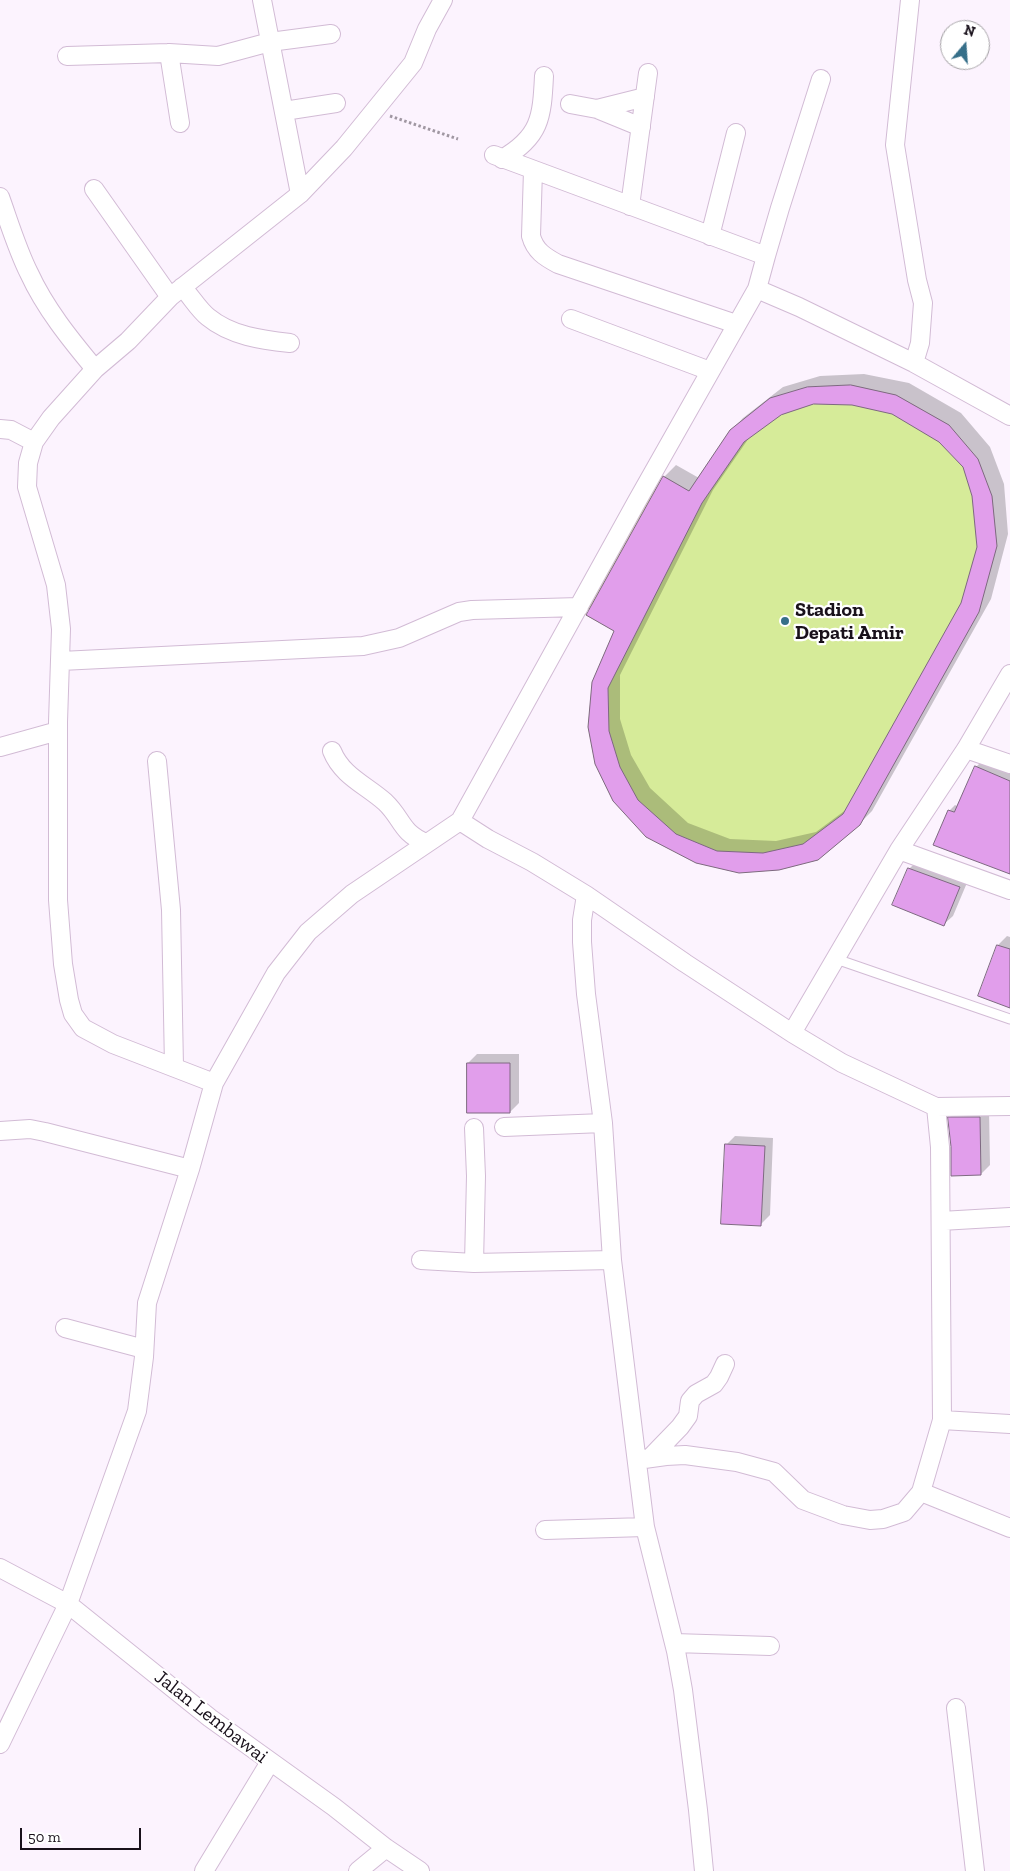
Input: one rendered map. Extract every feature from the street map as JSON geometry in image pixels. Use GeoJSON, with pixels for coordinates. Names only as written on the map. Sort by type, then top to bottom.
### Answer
{"type":"FeatureCollection","features":[{"type":"Feature","properties":{"kind":"street"},"geometry":{"type":"LineString","coordinates":[[262,0],[300,194]]}},
{"type":"Feature","properties":{"kind":"street"},"geometry":{"type":"LineString","coordinates":[[214,1083],[113,1044],[83,1028],[73,1014],[68,1000],[58,900],[58,731],[61,629],[56,585],[27,486],[28,463],[34,442],[50,418],[95,369],[128,341],[176,292],[300,194],[344,148],[376,111],[412,63],[427,29],[443,0]]}},
{"type":"Feature","properties":{"kind":"street"},"geometry":{"type":"LineString","coordinates":[[910,0],[895,145],[923,303],[920,343],[914,364]]}},
{"type":"Feature","properties":{"kind":"street"},"geometry":{"type":"LineString","coordinates":[[67,56],[169,52],[218,56],[270,42],[331,34]]}},
{"type":"Feature","properties":{"kind":"street"},"geometry":{"type":"LineString","coordinates":[[169,52],[180,123]]}},
{"type":"Feature","properties":{"kind":"street"},"geometry":{"type":"LineString","coordinates":[[630,206],[648,73]]}},
{"type":"Feature","properties":{"kind":"street"},"geometry":{"type":"LineString","coordinates":[[544,76],[541,116],[536,128],[528,141],[518,150],[498,157],[766,256]]}},
{"type":"Feature","properties":{"kind":"street"},"geometry":{"type":"LineString","coordinates":[[0,1744],[5,1723],[22,1698],[68,1604],[137,1411],[142,1386],[147,1303],[190,1169],[214,1083],[276,973],[308,932],[352,894],[460,821],[757,289],[780,208],[821,78]]}},
{"type":"Feature","properties":{"kind":"street"},"geometry":{"type":"LineString","coordinates":[[597,109],[645,97]]}},
{"type":"Feature","properties":{"kind":"street"},"geometry":{"type":"LineString","coordinates":[[284,111],[336,102]]}},
{"type":"Feature","properties":{"kind":"street"},"geometry":{"type":"LineString","coordinates":[[570,104],[597,109],[641,127]]}},
{"type":"Feature","properties":{"kind":"street"},"geometry":{"type":"LineString","coordinates":[[710,236],[736,133]]}},
{"type":"Feature","properties":{"kind":"street"},"geometry":{"type":"LineString","coordinates":[[533,170],[531,236],[533,244],[538,251],[547,258],[558,264],[736,324]]}},
{"type":"Feature","properties":{"kind":"street"},"geometry":{"type":"LineString","coordinates":[[94,188],[176,292],[224,328],[266,341],[290,343]]}},
{"type":"Feature","properties":{"kind":"street"},"geometry":{"type":"LineString","coordinates":[[0,197],[28,272],[40,295],[73,343],[95,369]]}},
{"type":"Feature","properties":{"kind":"street"},"geometry":{"type":"LineString","coordinates":[[757,289],[799,307],[914,364],[1010,416]]}},
{"type":"Feature","properties":{"kind":"street"},"geometry":{"type":"LineString","coordinates":[[571,319],[710,371]]}},
{"type":"Feature","properties":{"kind":"street"},"geometry":{"type":"LineString","coordinates":[[0,429],[11,430],[34,442]]}},
{"type":"Feature","properties":{"kind":"street"},"geometry":{"type":"LineString","coordinates":[[61,661],[363,646],[399,638],[459,612],[579,607]]}},
{"type":"Feature","properties":{"kind":"street"},"geometry":{"type":"LineString","coordinates":[[792,1034],[899,850],[966,749],[1010,674]]}},
{"type":"Feature","properties":{"kind":"street"},"geometry":{"type":"LineString","coordinates":[[0,747],[58,731]]}},
{"type":"Feature","properties":{"kind":"street"},"geometry":{"type":"LineString","coordinates":[[966,749],[1010,764]]}},
{"type":"Feature","properties":{"kind":"street"},"geometry":{"type":"LineString","coordinates":[[332,751],[344,771],[387,804],[410,835],[426,843]]}},
{"type":"Feature","properties":{"kind":"street"},"geometry":{"type":"LineString","coordinates":[[157,761],[171,910],[174,1067]]}},
{"type":"Feature","properties":{"kind":"street"},"geometry":{"type":"LineString","coordinates":[[460,821],[488,839],[586,894],[792,1034],[842,1063],[936,1107],[1010,1106]]}},
{"type":"Feature","properties":{"kind":"street"},"geometry":{"type":"LineString","coordinates":[[899,850],[1010,890]]}},
{"type":"Feature","properties":{"kind":"street"},"geometry":{"type":"LineString","coordinates":[[586,894],[582,920],[582,942],[586,994],[603,1123],[612,1260],[643,1459],[645,1527],[674,1643],[683,1690],[704,1871]]}},
{"type":"Feature","properties":{"kind":"street"},"geometry":{"type":"LineString","coordinates":[[643,1459],[685,1455],[737,1462],[774,1472],[803,1500],[844,1515],[870,1520],[883,1519],[904,1512],[921,1492],[942,1420],[940,1147],[936,1107]]}},
{"type":"Feature","properties":{"kind":"street"},"geometry":{"type":"LineString","coordinates":[[504,1126],[603,1123]]}},
{"type":"Feature","properties":{"kind":"street"},"geometry":{"type":"LineString","coordinates":[[474,1128],[476,1185],[474,1263]]}},
{"type":"Feature","properties":{"kind":"street"},"geometry":{"type":"LineString","coordinates":[[0,1131],[17,1129],[38,1130],[190,1169]]}},
{"type":"Feature","properties":{"kind":"street"},"geometry":{"type":"LineString","coordinates":[[941,1221],[1010,1217]]}},
{"type":"Feature","properties":{"kind":"street"},"geometry":{"type":"LineString","coordinates":[[421,1260],[474,1263],[612,1260]]}},
{"type":"Feature","properties":{"kind":"street"},"geometry":{"type":"LineString","coordinates":[[64,1328],[144,1349]]}},
{"type":"Feature","properties":{"kind":"street"},"geometry":{"type":"LineString","coordinates":[[643,1459],[680,1427],[688,1416],[690,1401],[696,1394],[714,1384],[725,1364]]}},
{"type":"Feature","properties":{"kind":"street"},"geometry":{"type":"LineString","coordinates":[[942,1420],[1010,1424]]}},
{"type":"Feature","properties":{"kind":"street"},"geometry":{"type":"LineString","coordinates":[[921,1492],[1010,1528]]}},
{"type":"Feature","properties":{"kind":"street"},"geometry":{"type":"LineString","coordinates":[[544,1530],[645,1527]]}},
{"type":"Feature","properties":{"kind":"street","name":"Jalan Lembawai"},"geometry":{"type":"LineString","coordinates":[[0,1568],[68,1604],[210,1718],[420,1871]]}},
{"type":"Feature","properties":{"kind":"street"},"geometry":{"type":"LineString","coordinates":[[674,1643],[770,1646]]}},
{"type":"Feature","properties":{"kind":"street"},"geometry":{"type":"LineString","coordinates":[[956,1708],[974,1871]]}},
{"type":"Feature","properties":{"kind":"street"},"geometry":{"type":"LineString","coordinates":[[204,1871],[270,1762]]}},
{"type":"Feature","properties":{"kind":"street"},"geometry":{"type":"LineString","coordinates":[[358,1871],[386,1848]]}},
{"type":"Feature","properties":{"kind":"lane"},"geometry":{"type":"LineString","coordinates":[[836,958],[1010,1019]]}},
{"type":"Feature","properties":{"kind":"path"},"geometry":{"type":"LineString","coordinates":[[376,111],[458,139]]}},
{"type":"Feature","properties":{"kind":"green space","name":"Stadion Depati Amir"},"geometry":{"type":"Polygon","coordinates":[[[851,385],[896,395],[949,425],[978,459],[992,496],[997,546],[979,612],[860,825],[818,860],[779,870],[739,873],[696,863],[646,837],[613,801],[595,764],[588,727],[592,682],[614,631],[580,612],[658,473],[689,491],[730,430],[770,398],[851,385]]]}},
{"type":"Feature","properties":{"kind":"building"},"geometry":{"type":"Polygon","coordinates":[[[851,385],[896,395],[949,425],[978,459],[992,496],[997,546],[979,612],[860,825],[818,860],[779,870],[739,873],[696,863],[646,837],[613,801],[595,764],[588,727],[592,682],[614,631],[586,615],[663,476],[689,491],[730,430],[770,398],[807,387],[851,385]],[[814,404],[781,415],[744,442],[702,503],[608,688],[609,731],[620,767],[638,800],[676,834],[717,851],[763,853],[803,844],[843,814],[961,603],[977,547],[972,496],[963,467],[939,442],[892,414],[852,405],[814,404]]]}},
{"type":"Feature","properties":{"kind":"building"},"geometry":{"type":"Polygon","coordinates":[[[975,766],[1010,781],[1010,874],[933,845],[948,810],[954,812],[975,766]]]}},
{"type":"Feature","properties":{"kind":"building"},"geometry":{"type":"Polygon","coordinates":[[[908,868],[960,887],[944,926],[892,905],[908,868]]]}},
{"type":"Feature","properties":{"kind":"building"},"geometry":{"type":"Polygon","coordinates":[[[997,945],[1010,949],[1010,1008],[978,996],[997,945]]]}},
{"type":"Feature","properties":{"kind":"building"},"geometry":{"type":"Polygon","coordinates":[[[467,1063],[510,1063],[510,1113],[467,1113],[467,1063]]]}},
{"type":"Feature","properties":{"kind":"building"},"geometry":{"type":"Polygon","coordinates":[[[948,1117],[980,1117],[981,1175],[951,1176],[948,1117]]]}},
{"type":"Feature","properties":{"kind":"building"},"geometry":{"type":"Polygon","coordinates":[[[725,1144],[765,1146],[761,1226],[721,1224],[725,1144]]]}},
{"type":"Feature","properties":{"kind":"place","name":"Stadion Depati Amir"},"geometry":{"type":"Point","coordinates":[785,621]}}]}
